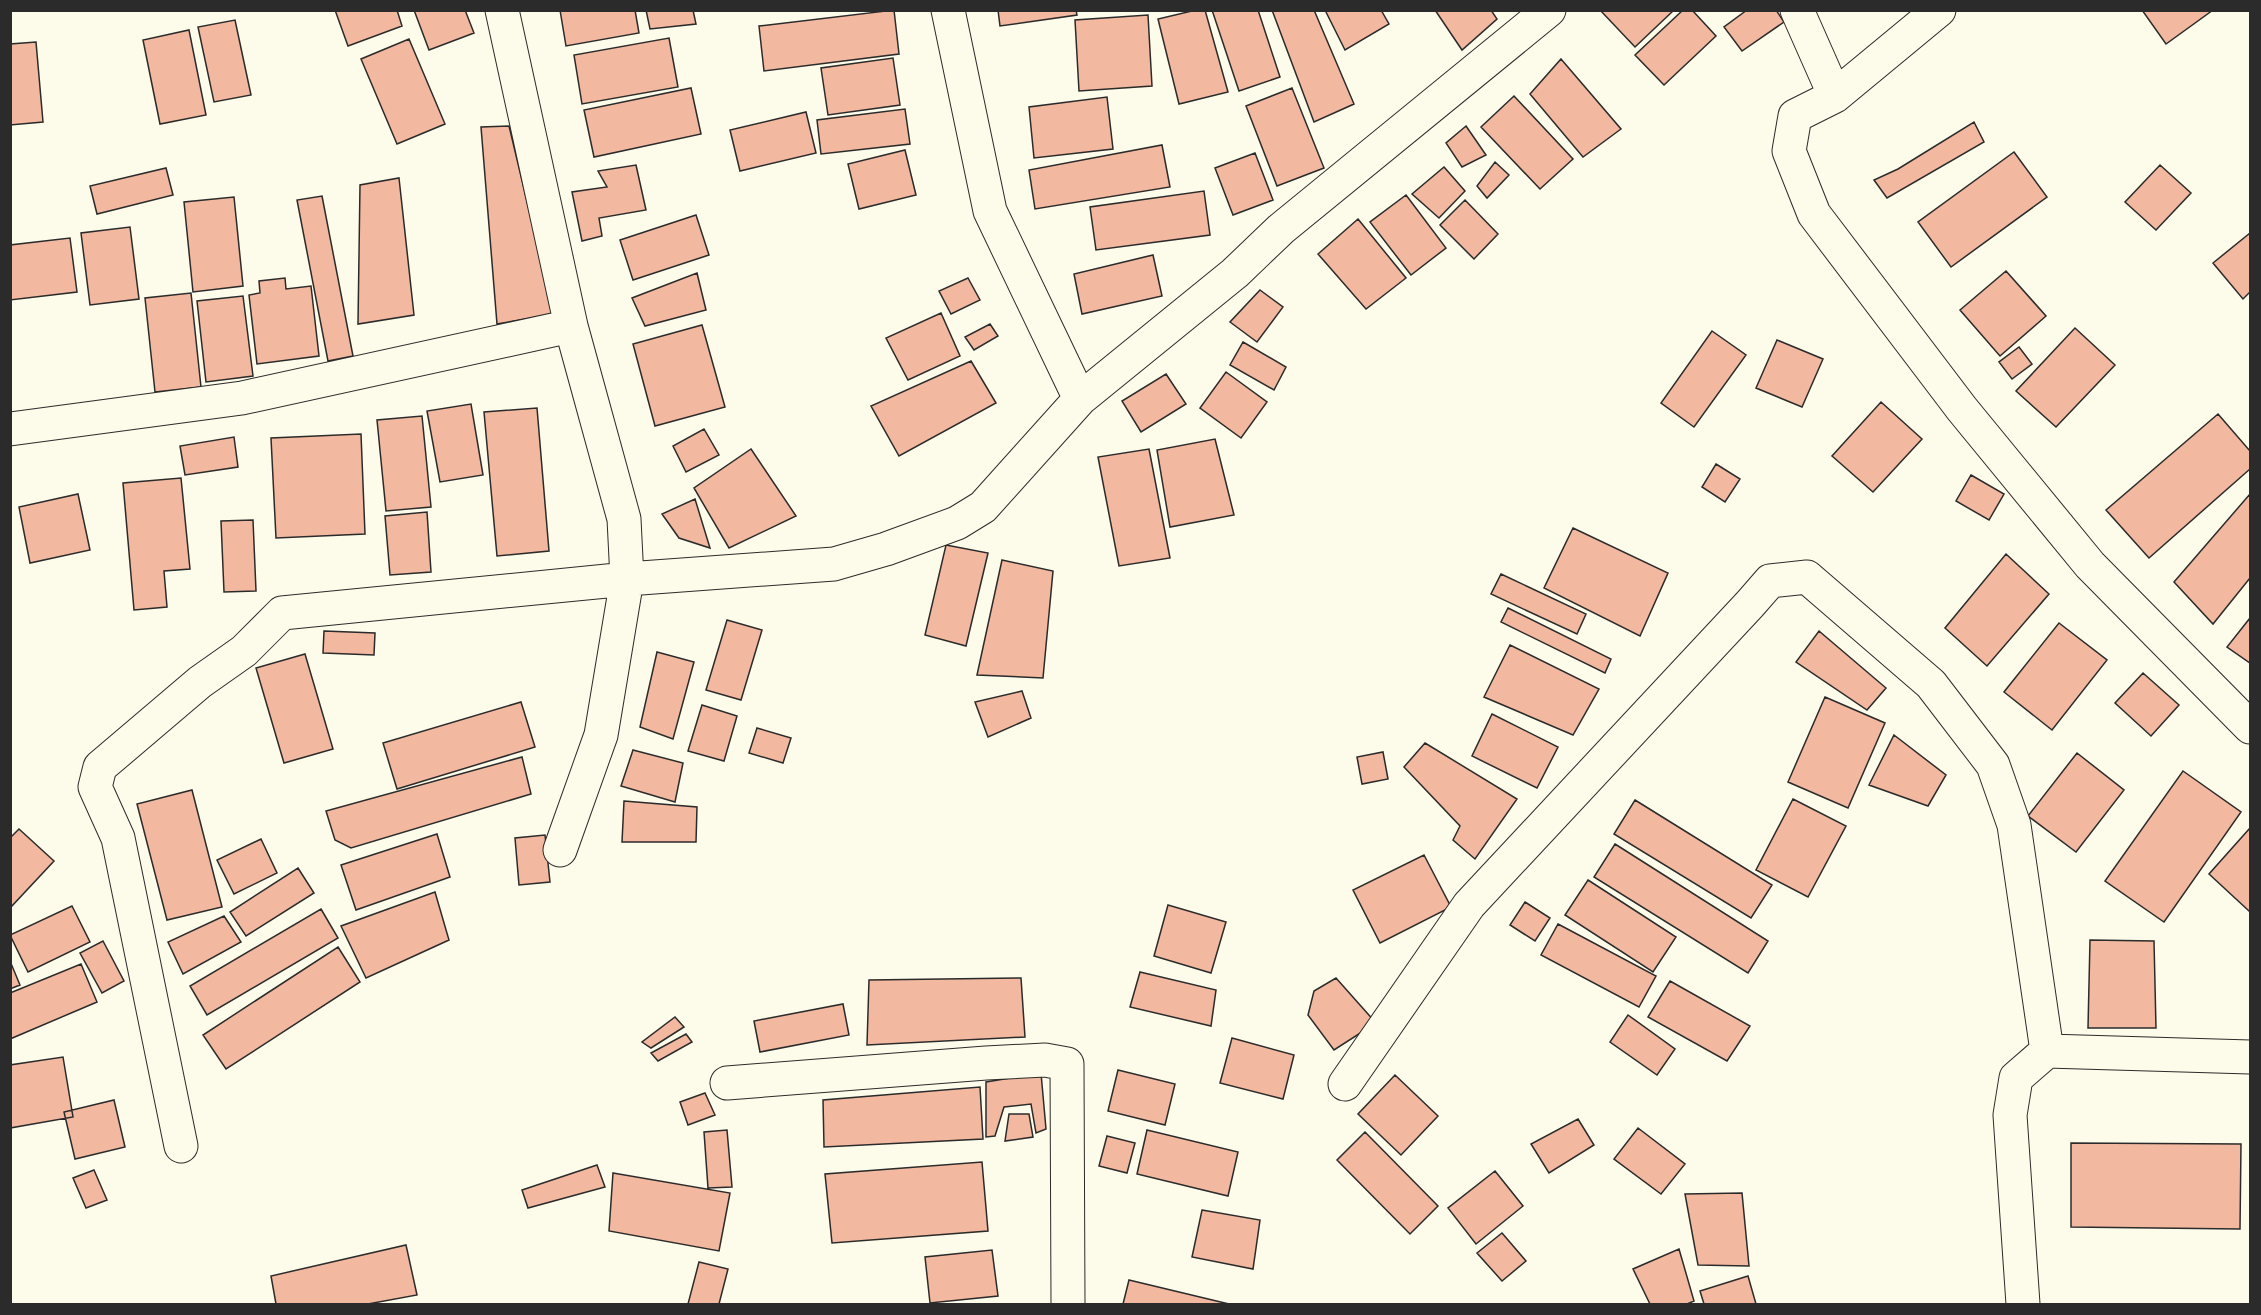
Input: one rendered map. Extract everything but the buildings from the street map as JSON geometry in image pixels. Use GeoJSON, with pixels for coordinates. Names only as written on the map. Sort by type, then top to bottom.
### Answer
{"type":"FeatureCollection","features":[{"type":"Feature","properties":{"kind":"street"},"geometry":{"type":"LineString","coordinates":[[502,10],[571,326],[624,519],[627,579],[601,735],[560,850]]}},
{"type":"Feature","properties":{"kind":"street"},"geometry":{"type":"LineString","coordinates":[[948,10],[990,211],[1080,399]]}},
{"type":"Feature","properties":{"kind":"street"},"geometry":{"type":"LineString","coordinates":[[181,1146],[118,838],[95,787],[100,767],[200,682],[244,651],[282,613],[627,579],[834,564],[885,549],[957,523],[983,507],[1080,399],[1235,273],[1281,229],[1549,10]]}},
{"type":"Feature","properties":{"kind":"street"},"geometry":{"type":"LineString","coordinates":[[1797,10],[1835,96]]}},
{"type":"Feature","properties":{"kind":"street"},"geometry":{"type":"LineString","coordinates":[[1939,10],[1835,96],[1795,116],[1790,152],[1814,214],[1962,409],[2090,565],[2250,727]]}},
{"type":"Feature","properties":{"kind":"street"},"geometry":{"type":"LineString","coordinates":[[10,429],[242,398],[571,326]]}},
{"type":"Feature","properties":{"kind":"street"},"geometry":{"type":"LineString","coordinates":[[1345,1084],[1469,905],[1770,580],[1807,577],[1931,684],[1993,765],[2014,825],[2047,1051]]}},
{"type":"Feature","properties":{"kind":"street"},"geometry":{"type":"LineString","coordinates":[[2023,1305],[2010,1115],[2016,1078],[2047,1051],[2250,1057]]}},
{"type":"Feature","properties":{"kind":"street"},"geometry":{"type":"LineString","coordinates":[[728,1083],[986,1063],[1045,1060],[1068,1064],[1068,1305]]}}]}
